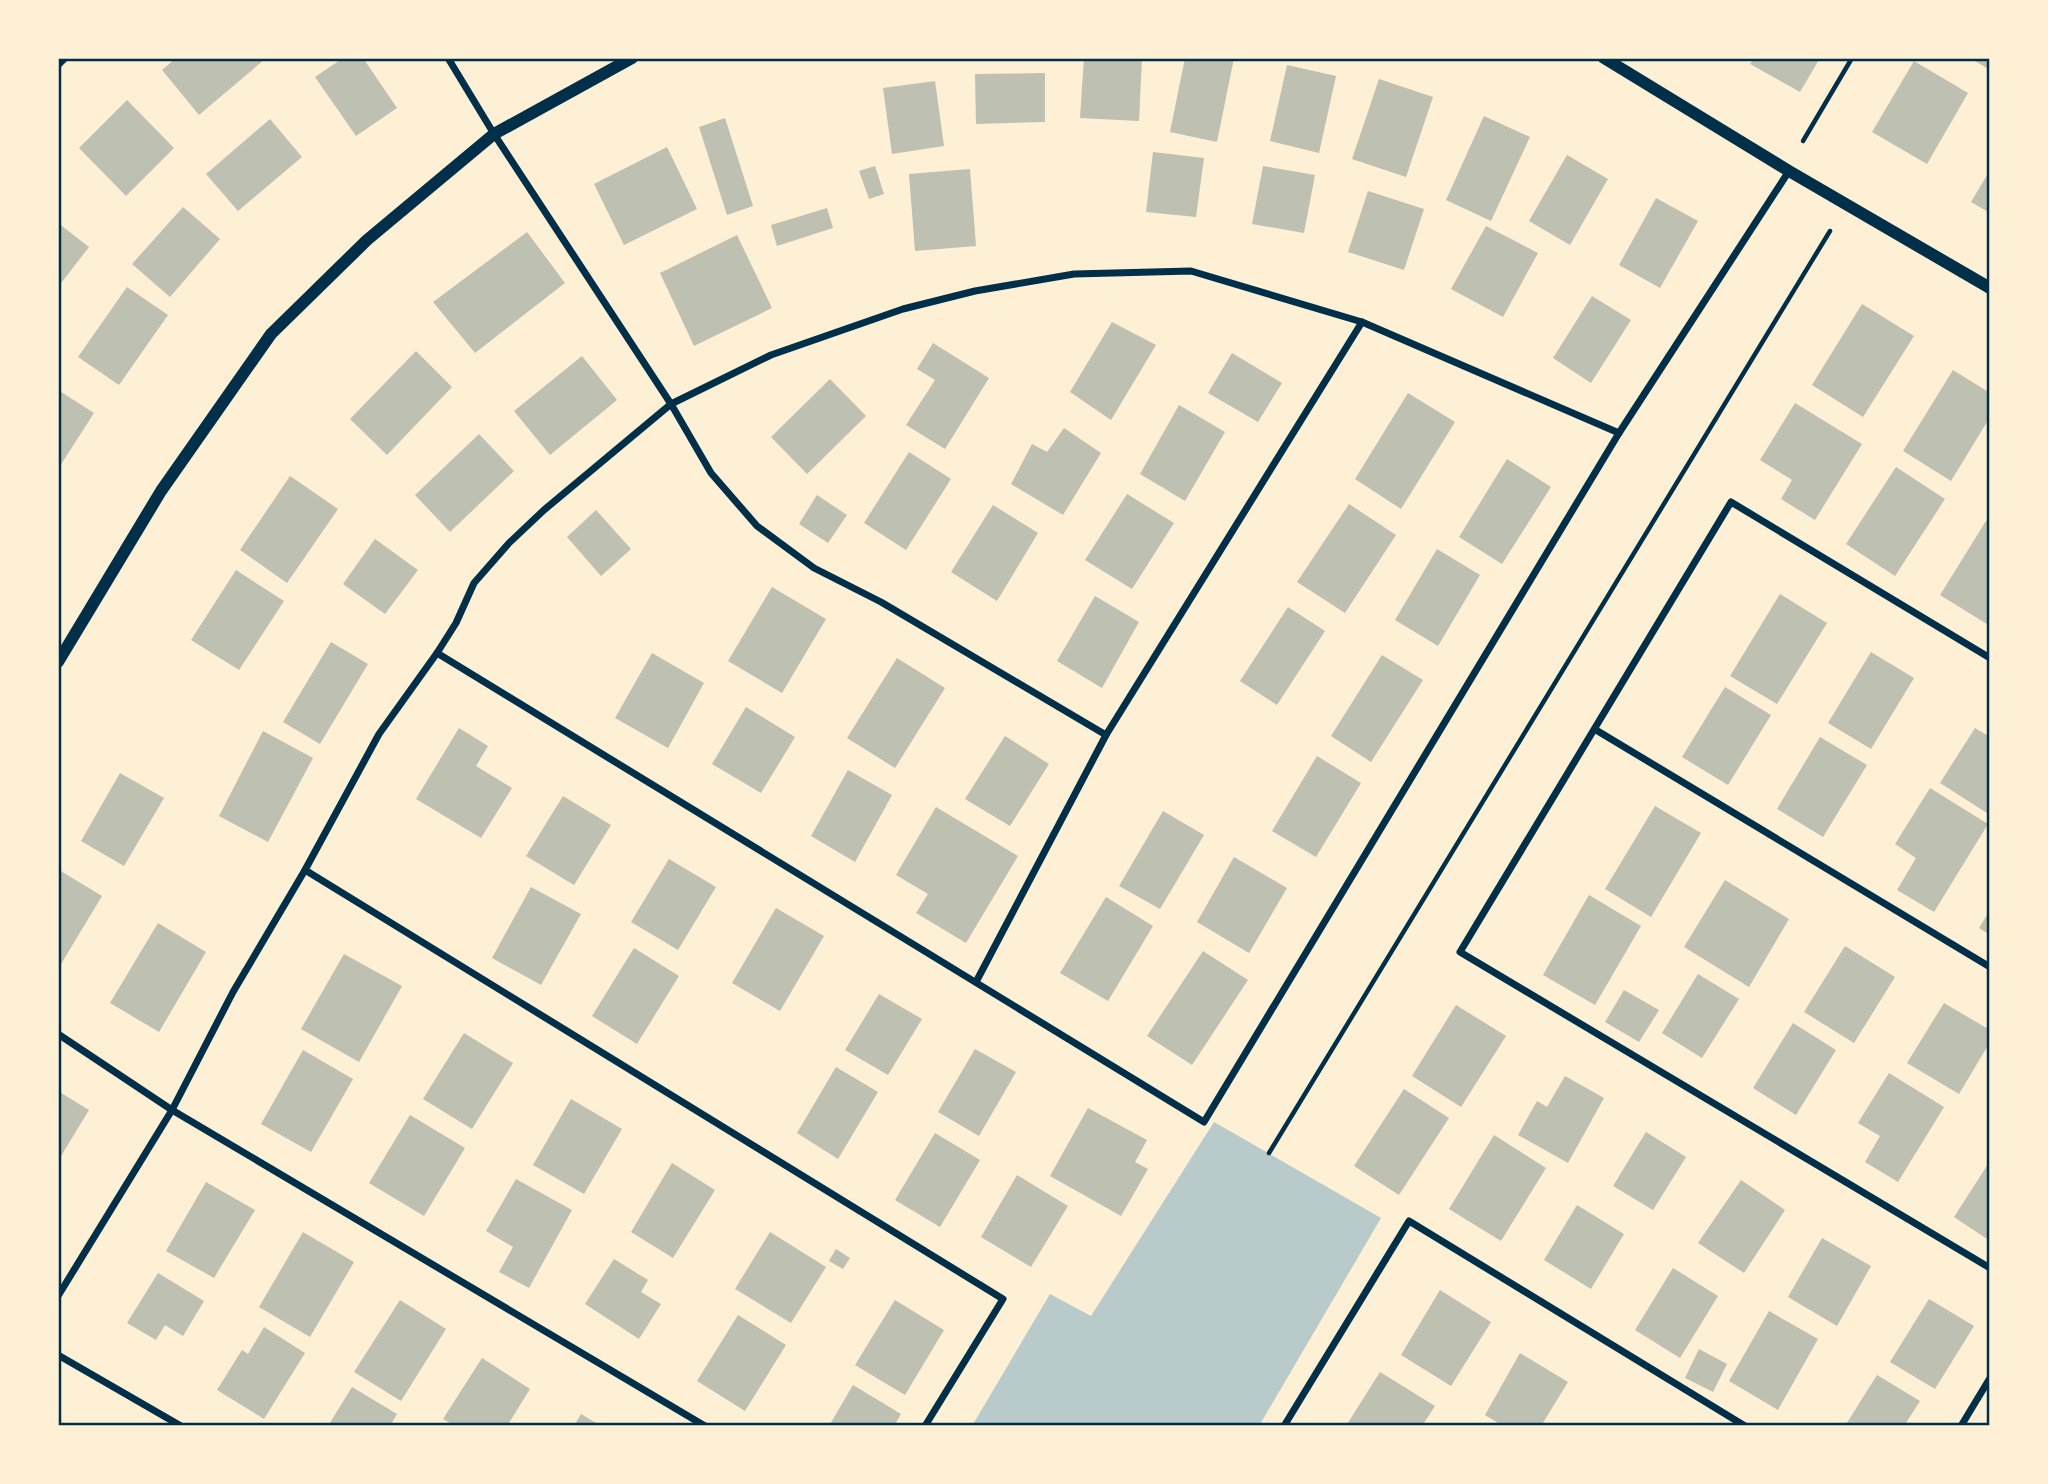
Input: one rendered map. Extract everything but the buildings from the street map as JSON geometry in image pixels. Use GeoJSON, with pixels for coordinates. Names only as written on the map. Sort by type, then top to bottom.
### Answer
{"type":"FeatureCollection","features":[{"type":"Feature","properties":{"kind":"street"},"geometry":{"type":"LineString","coordinates":[[58,65],[65,58]]}},
{"type":"Feature","properties":{"kind":"street"},"geometry":{"type":"LineString","coordinates":[[448,58],[494,134],[671,404],[711,472],[758,526],[814,568],[881,602],[1106,735]]}},
{"type":"Feature","properties":{"kind":"street"},"geometry":{"type":"LineString","coordinates":[[58,662],[161,491],[271,334],[367,240],[494,134],[632,58]]}},
{"type":"Feature","properties":{"kind":"street"},"geometry":{"type":"LineString","coordinates":[[1604,58],[1789,171],[1990,288]]}},
{"type":"Feature","properties":{"kind":"street"},"geometry":{"type":"LineString","coordinates":[[437,653],[1204,1122],[1619,433],[1789,171]]}},
{"type":"Feature","properties":{"kind":"street"},"geometry":{"type":"LineString","coordinates":[[58,1296],[172,1110],[233,992],[305,870],[379,734],[456,623],[474,583],[509,543],[671,404],[771,355],[903,309],[975,291],[1074,274],[1191,271],[1362,322],[1619,433]]}},
{"type":"Feature","properties":{"kind":"street"},"geometry":{"type":"LineString","coordinates":[[976,982],[1106,735],[1362,322]]}},
{"type":"Feature","properties":{"kind":"street"},"geometry":{"type":"LineString","coordinates":[[1990,658],[1731,502],[1461,952],[1990,1268]]}},
{"type":"Feature","properties":{"kind":"street"},"geometry":{"type":"LineString","coordinates":[[1596,730],[1990,967]]}},
{"type":"Feature","properties":{"kind":"street"},"geometry":{"type":"LineString","coordinates":[[305,870],[1003,1299],[925,1426]]}},
{"type":"Feature","properties":{"kind":"street"},"geometry":{"type":"LineString","coordinates":[[58,1034],[172,1110],[705,1426]]}},
{"type":"Feature","properties":{"kind":"street"},"geometry":{"type":"LineString","coordinates":[[1284,1426],[1409,1221],[1745,1426]]}},
{"type":"Feature","properties":{"kind":"street"},"geometry":{"type":"LineString","coordinates":[[58,1355],[181,1426]]}},
{"type":"Feature","properties":{"kind":"street"},"geometry":{"type":"LineString","coordinates":[[1961,1426],[1990,1378]]}},
{"type":"Feature","properties":{"kind":"path"},"geometry":{"type":"LineString","coordinates":[[1803,141],[1852,58]]}},
{"type":"Feature","properties":{"kind":"path"},"geometry":{"type":"LineString","coordinates":[[1269,1153],[1830,231]]}},
{"type":"Feature","properties":{"kind":"shaded area"},"geometry":{"type":"Polygon","coordinates":[[[1214,1122],[1381,1218],[1259,1426],[972,1426],[1050,1294],[1091,1316],[1214,1122]]]}}]}
